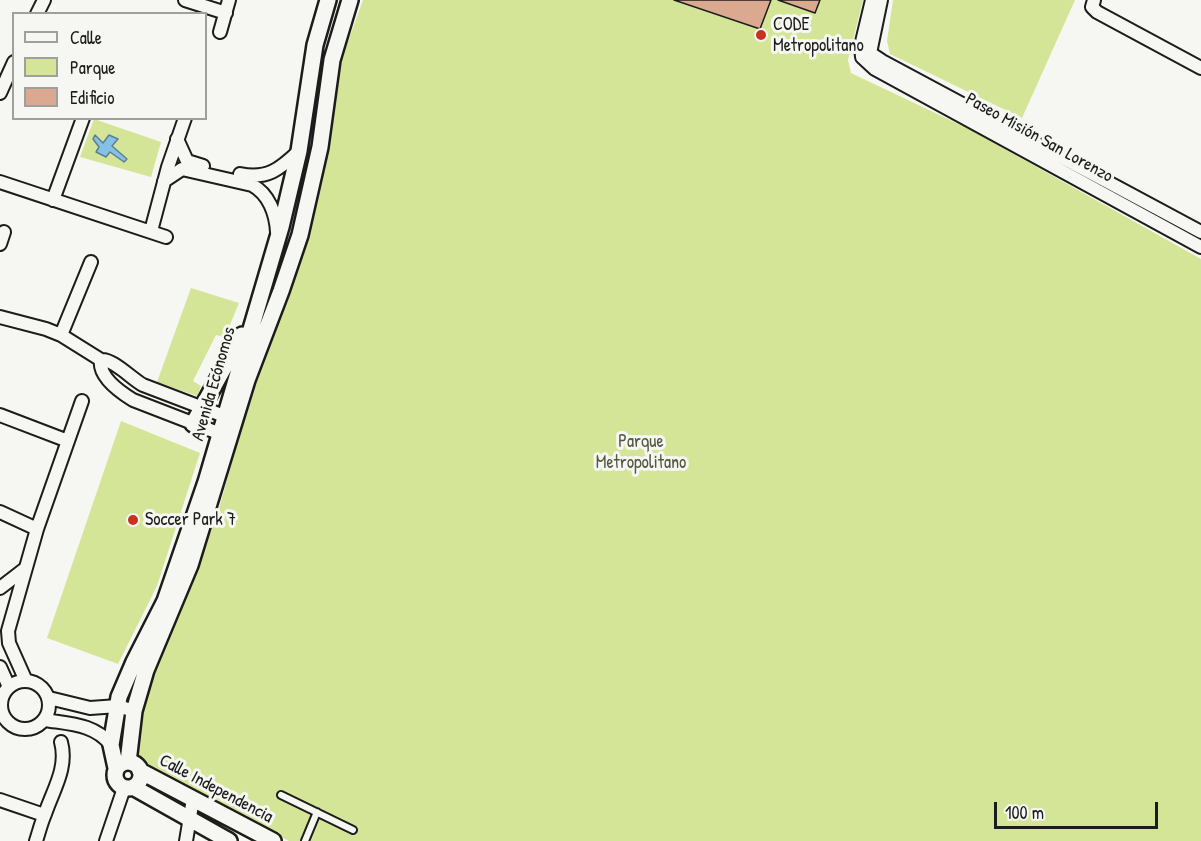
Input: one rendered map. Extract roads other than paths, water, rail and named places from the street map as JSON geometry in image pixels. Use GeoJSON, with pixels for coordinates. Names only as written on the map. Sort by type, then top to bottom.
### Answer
{"type":"FeatureCollection","features":[{"type":"Feature","properties":{"kind":"street"},"geometry":{"type":"LineString","coordinates":[[185,0],[226,13]]}},
{"type":"Feature","properties":{"kind":"street"},"geometry":{"type":"LineString","coordinates":[[220,32],[230,0]]}},
{"type":"Feature","properties":{"kind":"street","name":"Avenida Ecónomos"},"geometry":{"type":"LineString","coordinates":[[128,767],[134,711],[146,669],[185,563],[225,436],[255,311],[277,241],[299,151],[310,68],[328,0]]}},
{"type":"Feature","properties":{"kind":"street","name":"Avenida Ecónomos"},"geometry":{"type":"LineString","coordinates":[[230,418],[277,302],[300,235],[320,147],[329,72],[339,31],[350,0]]}},
{"type":"Feature","properties":{"kind":"street"},"geometry":{"type":"LineString","coordinates":[[866,55],[861,46],[872,0]]}},
{"type":"Feature","properties":{"kind":"street"},"geometry":{"type":"LineString","coordinates":[[866,55],[881,0]]}},
{"type":"Feature","properties":{"kind":"street"},"geometry":{"type":"LineString","coordinates":[[1094,0],[1092,7],[1097,12],[1201,68]]}},
{"type":"Feature","properties":{"kind":"street","name":"Paseo Misión San Lorenzo"},"geometry":{"type":"LineString","coordinates":[[866,55],[882,61],[1201,232]]}},
{"type":"Feature","properties":{"kind":"street","name":"Paseo Misión San Lorenzo"},"geometry":{"type":"LineString","coordinates":[[866,55],[875,69],[1201,247]]}},
{"type":"Feature","properties":{"kind":"street"},"geometry":{"type":"LineString","coordinates":[[0,93],[12,66]]}},
{"type":"Feature","properties":{"kind":"street"},"geometry":{"type":"LineString","coordinates":[[310,68],[329,72]]}},
{"type":"Feature","properties":{"kind":"street"},"geometry":{"type":"LineString","coordinates":[[53,200],[82,120]]}},
{"type":"Feature","properties":{"kind":"street"},"geometry":{"type":"LineString","coordinates":[[151,231],[164,181],[184,120]]}},
{"type":"Feature","properties":{"kind":"street"},"geometry":{"type":"LineString","coordinates":[[177,139],[185,158],[190,163],[254,177],[278,169],[299,151]]}},
{"type":"Feature","properties":{"kind":"street"},"geometry":{"type":"LineString","coordinates":[[164,181],[177,171],[188,170],[259,189],[273,210],[277,241]]}},
{"type":"Feature","properties":{"kind":"street"},"geometry":{"type":"LineString","coordinates":[[2,183],[166,237]]}},
{"type":"Feature","properties":{"kind":"street"},"geometry":{"type":"LineString","coordinates":[[61,335],[91,262]]}},
{"type":"Feature","properties":{"kind":"street"},"geometry":{"type":"LineString","coordinates":[[260,296],[277,302]]}},
{"type":"Feature","properties":{"kind":"street"},"geometry":{"type":"LineString","coordinates":[[193,424],[255,311]]}},
{"type":"Feature","properties":{"kind":"street"},"geometry":{"type":"LineString","coordinates":[[0,317],[61,335],[101,360],[110,360],[143,385],[230,418]]}},
{"type":"Feature","properties":{"kind":"street"},"geometry":{"type":"LineString","coordinates":[[101,360],[102,374],[124,394],[140,403],[225,436]]}},
{"type":"Feature","properties":{"kind":"street"},"geometry":{"type":"LineString","coordinates":[[26,681],[8,637],[37,529],[82,401]]}},
{"type":"Feature","properties":{"kind":"street"},"geometry":{"type":"LineString","coordinates":[[0,415],[68,441]]}},
{"type":"Feature","properties":{"kind":"street"},"geometry":{"type":"LineString","coordinates":[[0,512],[37,529]]}},
{"type":"Feature","properties":{"kind":"street","name":"Avenida Ecónomos"},"geometry":{"type":"LineString","coordinates":[[128,767],[111,745],[119,697],[134,662],[185,563]]}},
{"type":"Feature","properties":{"kind":"street"},"geometry":{"type":"LineString","coordinates":[[0,588],[26,568]]}},
{"type":"Feature","properties":{"kind":"street"},"geometry":{"type":"LineString","coordinates":[[0,668],[9,687]]}},
{"type":"Feature","properties":{"kind":"street"},"geometry":{"type":"LineString","coordinates":[[20,681],[26,681],[36,683],[44,689],[49,698],[50,706],[45,720],[38,727],[28,730],[4,726],[0,710],[3,694],[9,687],[20,681]]}},
{"type":"Feature","properties":{"kind":"street"},"geometry":{"type":"LineString","coordinates":[[49,698],[90,708],[118,706],[134,711]]}},
{"type":"Feature","properties":{"kind":"street"},"geometry":{"type":"LineString","coordinates":[[45,720],[92,728],[104,736],[111,745]]}},
{"type":"Feature","properties":{"kind":"street"},"geometry":{"type":"LineString","coordinates":[[36,841],[63,769],[64,753],[61,742]]}},
{"type":"Feature","properties":{"kind":"street"},"geometry":{"type":"LineString","coordinates":[[106,841],[128,788],[140,780],[128,767],[115,773],[116,782],[128,788],[190,820],[229,841]]}},
{"type":"Feature","properties":{"kind":"street","name":"Calle Independencia"},"geometry":{"type":"LineString","coordinates":[[128,767],[273,841]]}},
{"type":"Feature","properties":{"kind":"street"},"geometry":{"type":"LineString","coordinates":[[186,841],[193,799]]}},
{"type":"Feature","properties":{"kind":"street"},"geometry":{"type":"LineString","coordinates":[[0,800],[44,815]]}},
{"type":"Feature","properties":{"kind":"lane"},"geometry":{"type":"LineString","coordinates":[[281,795],[353,830]]}},
{"type":"Feature","properties":{"kind":"lane"},"geometry":{"type":"LineString","coordinates":[[305,841],[317,812]]}},
{"type":"Feature","properties":{"kind":"water"},"geometry":{"type":"Polygon","coordinates":[[[95,135],[103,143],[109,135],[118,139],[112,146],[127,159],[124,162],[110,152],[106,157],[96,152],[99,147],[93,139],[95,135]]]}},
{"type":"Feature","properties":{"kind":"place","name":"CODE Metropolitano"},"geometry":{"type":"Point","coordinates":[761,35]}},
{"type":"Feature","properties":{"kind":"place","name":"Soccer Park 7"},"geometry":{"type":"Point","coordinates":[133,520]}},
{"type":"Feature","properties":{"kind":"park label","name":"Parque Metropolitano"},"geometry":{"type":"Point","coordinates":[641,452]}}]}
